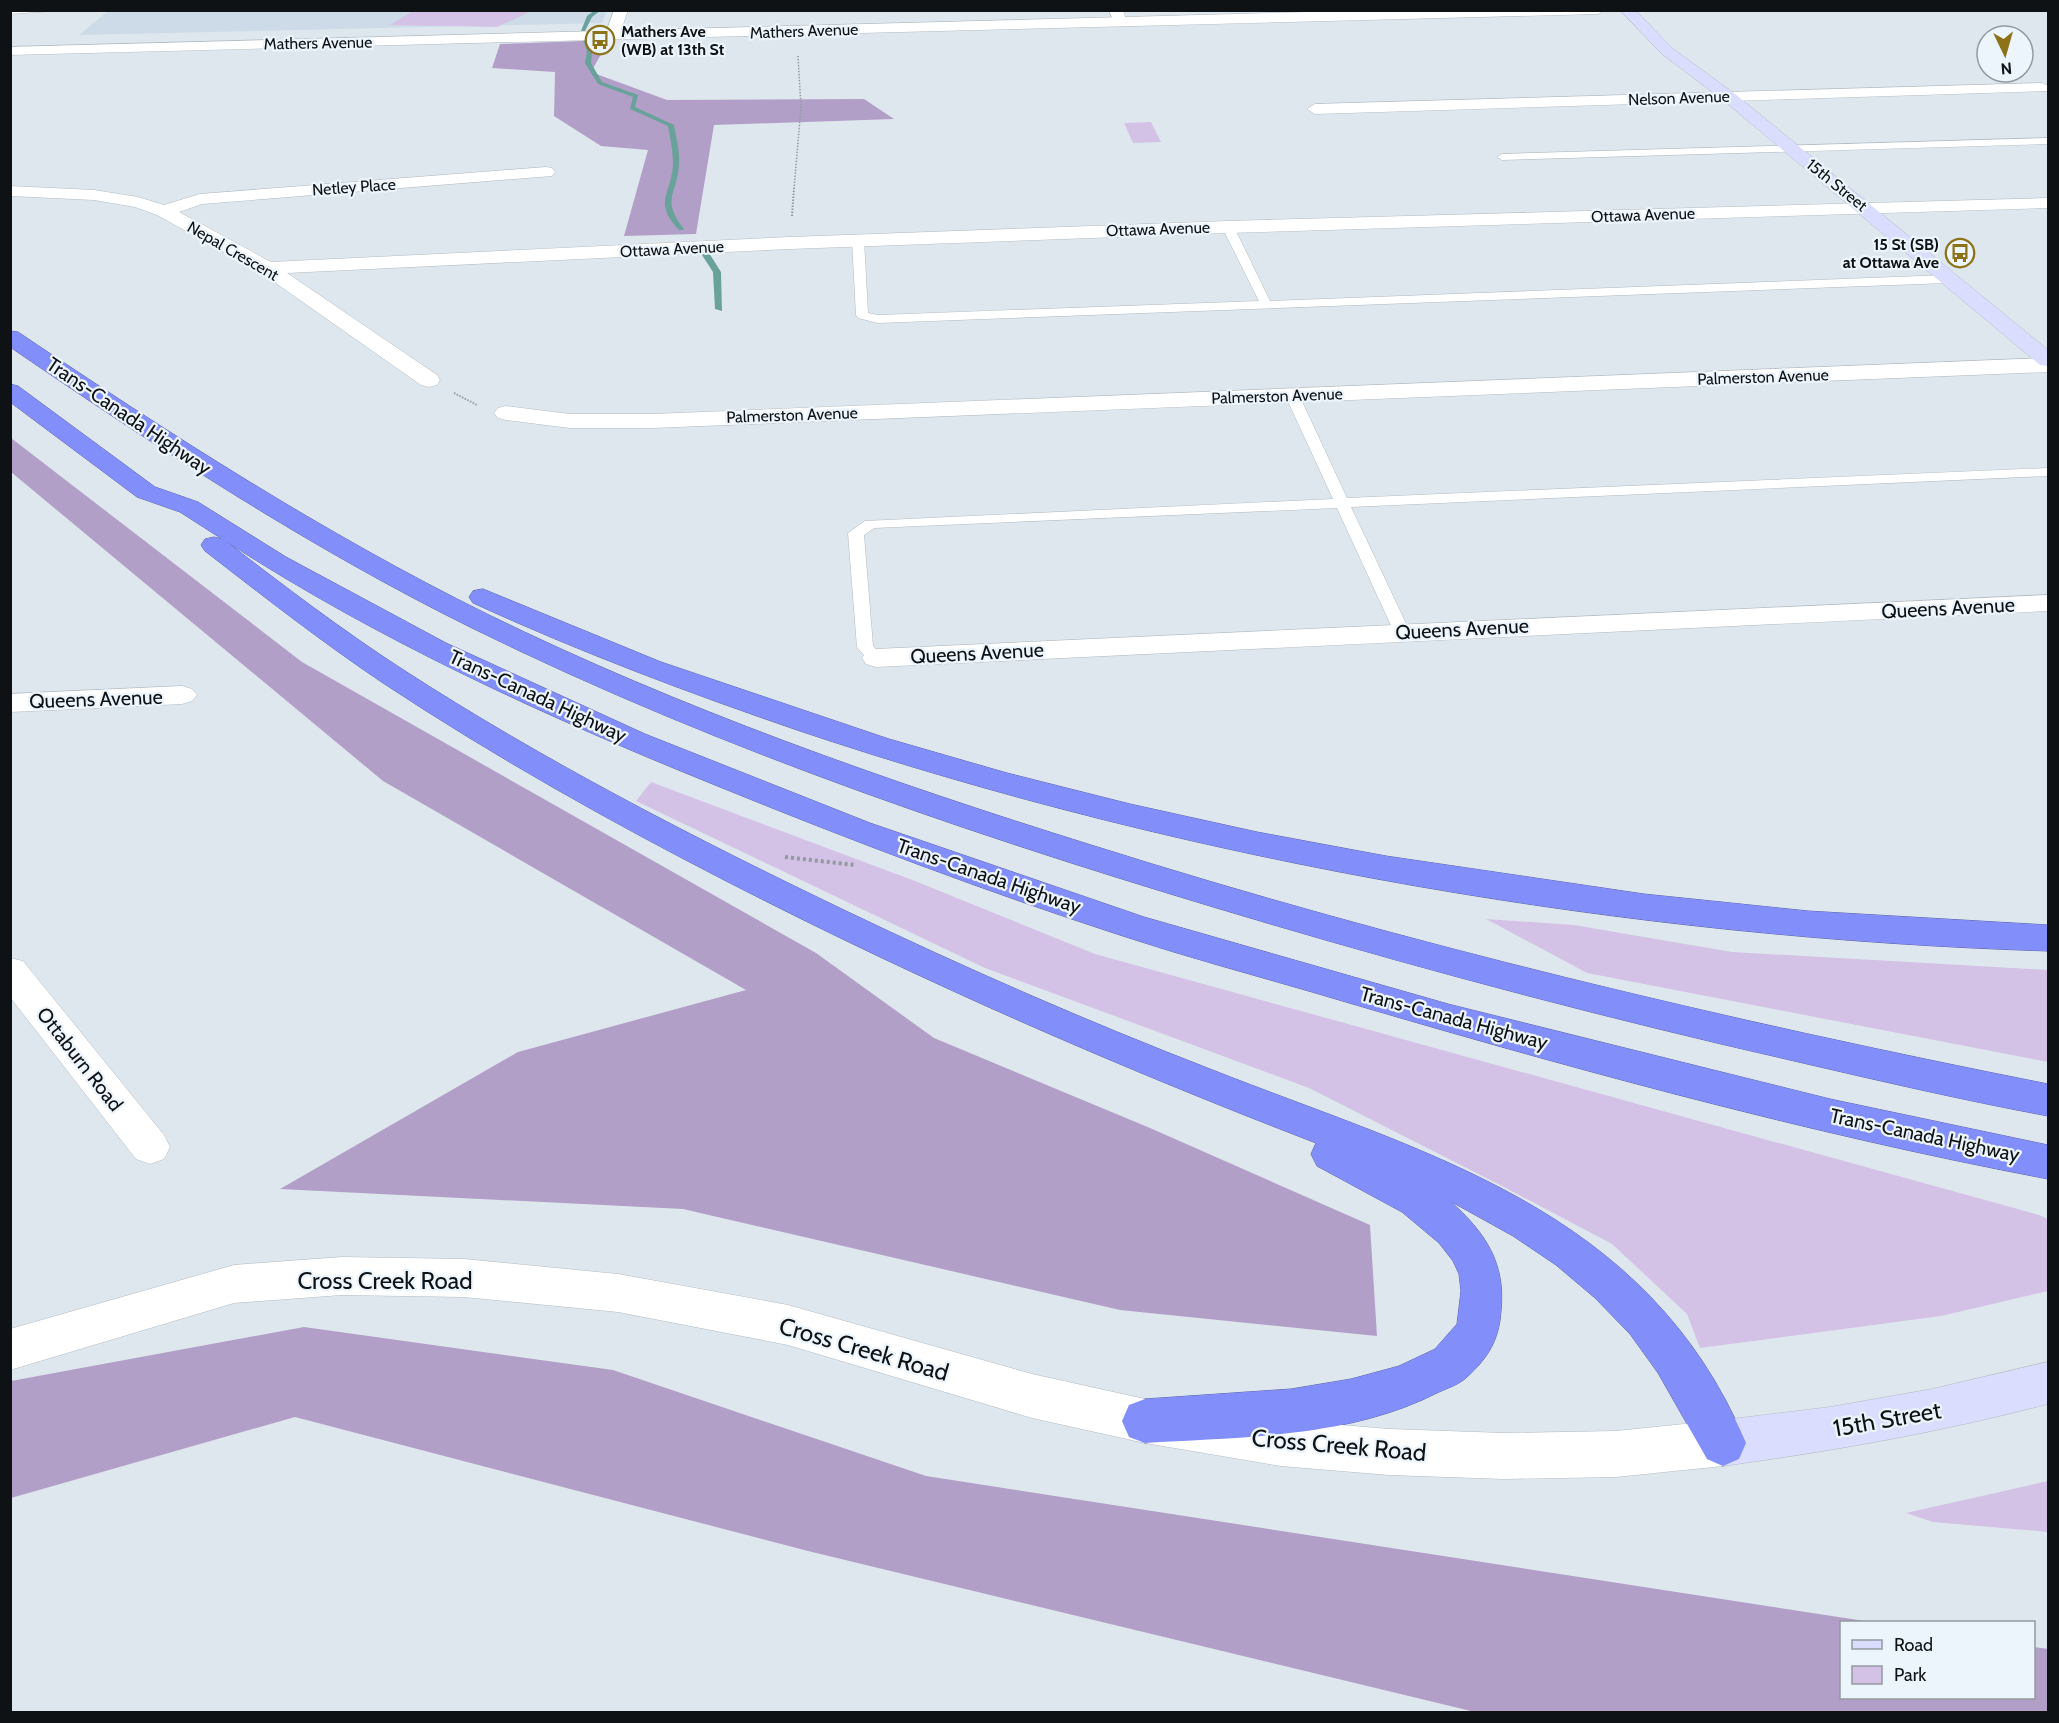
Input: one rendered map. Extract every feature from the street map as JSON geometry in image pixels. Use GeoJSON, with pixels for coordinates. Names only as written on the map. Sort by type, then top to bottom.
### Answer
{"type":"FeatureCollection","features":[{"type":"Feature","properties":{"kind":"highway","name":"Trans-Canada Highway"},"geometry":{"type":"LineString","coordinates":[[10,338],[144,428],[324,539],[481,621],[569,663],[675,707],[894,792],[1161,880],[1310,924],[1646,1012],[1825,1054],[2049,1100]]}},
{"type":"Feature","properties":{"kind":"highway","name":"Trans-Canada Highway"},"geometry":{"type":"LineString","coordinates":[[10,391],[146,492],[189,507],[277,563],[354,606],[527,693],[746,787],[997,880],[1136,927],[1448,1018],[1797,1107],[2049,1162]]}},
{"type":"Feature","properties":{"kind":"highway"},"geometry":{"type":"LineString","coordinates":[[144,428],[426,570],[592,646],[809,725],[931,764],[1065,801],[1197,832],[1336,860],[1485,885],[1778,921],[2049,938]]}},
{"type":"Feature","properties":{"kind":"highway"},"geometry":{"type":"LineString","coordinates":[[146,492],[320,626],[395,678],[580,789],[696,851],[1004,1001],[1159,1066],[1396,1159],[1511,1213],[1565,1246],[1610,1284],[1652,1328],[1687,1376],[1723,1443]]}},
{"type":"Feature","properties":{"kind":"highway"},"geometry":{"type":"LineString","coordinates":[[1145,1421],[1328,1407],[1385,1394],[1427,1379],[1458,1358],[1478,1334],[1485,1302],[1478,1268],[1460,1237],[1430,1209],[1382,1179],[1159,1066]]}},
{"type":"Feature","properties":{"kind":"main road","name":"15th Street"},"geometry":{"type":"LineString","coordinates":[[1627,10],[1667,51],[1729,97],[1867,209],[1947,279],[2049,360]]}},
{"type":"Feature","properties":{"kind":"main road","name":"15th Street"},"geometry":{"type":"LineString","coordinates":[[1723,1443],[1830,1429],[1921,1413],[2049,1383]]}},
{"type":"Feature","properties":{"kind":"street"},"geometry":{"type":"LineString","coordinates":[[612,36],[621,10]]}},
{"type":"Feature","properties":{"kind":"street","name":"Mathers Avenue"},"geometry":{"type":"LineString","coordinates":[[10,51],[798,31],[1118,15],[1598,10]]}},
{"type":"Feature","properties":{"kind":"street","name":"Nelson Avenue"},"geometry":{"type":"LineString","coordinates":[[1315,109],[2042,88]]}},
{"type":"Feature","properties":{"kind":"street","name":"Netley Place"},"geometry":{"type":"LineString","coordinates":[[164,211],[200,199],[546,172]]}},
{"type":"Feature","properties":{"kind":"street","name":"Nepal Crescent"},"geometry":{"type":"LineString","coordinates":[[10,191],[94,195],[138,202],[164,211],[267,268],[429,380]]}},
{"type":"Feature","properties":{"kind":"street","name":"Ottawa Avenue"},"geometry":{"type":"LineString","coordinates":[[267,268],[858,240],[2049,203]]}},
{"type":"Feature","properties":{"kind":"street","name":"Palmerston Avenue"},"geometry":{"type":"LineString","coordinates":[[506,413],[570,421],[653,421],[2049,365]]}},
{"type":"Feature","properties":{"kind":"street","name":"Queens Avenue"},"geometry":{"type":"LineString","coordinates":[[876,658],[2049,603]]}},
{"type":"Feature","properties":{"kind":"street","name":"Queens Avenue"},"geometry":{"type":"LineString","coordinates":[[10,703],[182,695]]}},
{"type":"Feature","properties":{"kind":"street","name":"Ottaburn Road"},"geometry":{"type":"LineString","coordinates":[[10,971],[150,1148]]}},
{"type":"Feature","properties":{"kind":"street","name":"Cross Creek Road"},"geometry":{"type":"LineString","coordinates":[[10,1350],[234,1284],[342,1276],[464,1278],[618,1293],[788,1325],[1032,1396],[1145,1421],[1281,1443],[1389,1452],[1504,1456],[1616,1454],[1723,1443]]}},
{"type":"Feature","properties":{"kind":"lane"},"geometry":{"type":"LineString","coordinates":[[10,12],[63,10]]}},
{"type":"Feature","properties":{"kind":"lane"},"geometry":{"type":"LineString","coordinates":[[1502,158],[2049,141]]}},
{"type":"Feature","properties":{"kind":"lane"},"geometry":{"type":"LineString","coordinates":[[1228,227],[1266,304]]}},
{"type":"Feature","properties":{"kind":"lane"},"geometry":{"type":"LineString","coordinates":[[858,240],[862,315],[878,319],[1947,279]]}},
{"type":"Feature","properties":{"kind":"lane"},"geometry":{"type":"LineString","coordinates":[[1292,395],[1402,632]]}},
{"type":"Feature","properties":{"kind":"lane"},"geometry":{"type":"LineString","coordinates":[[876,658],[865,647],[856,533],[870,524],[1341,501],[2049,472]]}},
{"type":"Feature","properties":{"kind":"path"},"geometry":{"type":"LineString","coordinates":[[790,243],[801,107],[798,31]]}},
{"type":"Feature","properties":{"kind":"path"},"geometry":{"type":"LineString","coordinates":[[429,380],[476,405],[506,413]]}},
{"type":"Feature","properties":{"kind":"path"},"geometry":{"type":"LineString","coordinates":[[778,856],[858,865]]}},
{"type":"Feature","properties":{"kind":"shaded area"},"geometry":{"type":"Polygon","coordinates":[[[109,10],[607,11],[602,23],[79,35],[109,10]]]}},
{"type":"Feature","properties":{"kind":"shaded area"},"geometry":{"type":"Polygon","coordinates":[[[609,40],[591,72],[667,100],[864,99],[894,119],[714,125],[696,234],[624,236],[648,150],[601,146],[554,116],[555,72],[492,68],[500,44],[609,40]]]}},
{"type":"Feature","properties":{"kind":"shaded area"},"geometry":{"type":"Polygon","coordinates":[[[11,438],[302,662],[816,953],[934,1038],[1150,1128],[1370,1225],[1377,1336],[1120,1310],[683,1209],[280,1189],[518,1052],[746,990],[383,781],[11,472],[11,438]]]}},
{"type":"Feature","properties":{"kind":"shaded area"},"geometry":{"type":"Polygon","coordinates":[[[304,1327],[613,1370],[926,1476],[1865,1621],[1840,1621],[1840,1699],[2035,1699],[2035,1647],[2048,1649],[2048,1712],[1475,1712],[808,1551],[295,1417],[11,1498],[11,1381],[304,1327]]]}},
{"type":"Feature","properties":{"kind":"green space"},"geometry":{"type":"Polygon","coordinates":[[[413,11],[532,11],[497,27],[390,25],[413,11]]]}},
{"type":"Feature","properties":{"kind":"green space"},"geometry":{"type":"Polygon","coordinates":[[[1151,122],[1161,142],[1133,143],[1124,123],[1151,122]]]}},
{"type":"Feature","properties":{"kind":"green space"},"geometry":{"type":"Polygon","coordinates":[[[651,782],[915,881],[1095,954],[2039,1215],[2048,1219],[2048,1291],[1941,1316],[1700,1348],[1687,1314],[1612,1244],[1309,1088],[985,968],[636,801],[651,782]]]}},
{"type":"Feature","properties":{"kind":"green space"},"geometry":{"type":"Polygon","coordinates":[[[1486,919],[1574,925],[1732,952],[2048,970],[2048,1062],[1587,973],[1486,919]]]}},
{"type":"Feature","properties":{"kind":"green space"},"geometry":{"type":"Polygon","coordinates":[[[2048,1481],[2048,1532],[1933,1522],[1906,1513],[2048,1481]]]}},
{"type":"Feature","properties":{"kind":"waterway"},"geometry":{"type":"LineString","coordinates":[[583,30],[590,16],[599,10]]}},
{"type":"Feature","properties":{"kind":"waterway"},"geometry":{"type":"LineString","coordinates":[[586,40],[590,51],[588,63],[600,83],[636,96],[632,108],[671,125],[676,163],[667,205],[673,220],[681,229]]}},
{"type":"Feature","properties":{"kind":"waterway"},"geometry":{"type":"LineString","coordinates":[[706,255],[717,272],[719,309]]}},
{"type":"Feature","properties":{"kind":"place","name":"Mathers Ave (WB) at 13th St"},"geometry":{"type":"Point","coordinates":[600,40]}},
{"type":"Feature","properties":{"kind":"place","name":"15 St (SB) at Ottawa Ave"},"geometry":{"type":"Point","coordinates":[1960,253]}}]}
